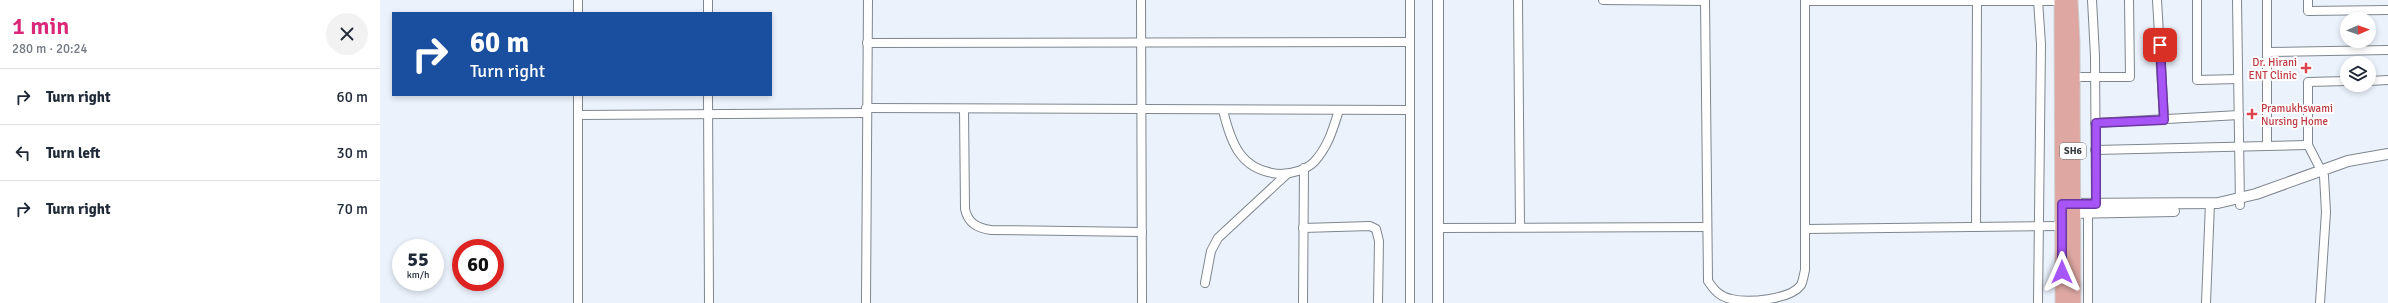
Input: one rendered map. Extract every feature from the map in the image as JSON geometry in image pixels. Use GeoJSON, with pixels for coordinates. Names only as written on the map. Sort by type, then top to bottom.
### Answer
{"type":"FeatureCollection","features":[{"type":"Feature","properties":{"kind":"main road","name":"SH6"},"geometry":{"type":"LineString","coordinates":[[2062,303],[2073,77],[2064,0]]}},
{"type":"Feature","properties":{"kind":"main road","name":"SH6"},"geometry":{"type":"LineString","coordinates":[[2064,0],[2067,212],[2074,303]]}},
{"type":"Feature","properties":{"kind":"street"},"geometry":{"type":"LineString","coordinates":[[578,0],[578,12]]}},
{"type":"Feature","properties":{"kind":"street"},"geometry":{"type":"LineString","coordinates":[[708,0],[708,12]]}},
{"type":"Feature","properties":{"kind":"street"},"geometry":{"type":"LineString","coordinates":[[866,303],[866,111],[868,0]]}},
{"type":"Feature","properties":{"kind":"street"},"geometry":{"type":"LineString","coordinates":[[1141,0],[1142,303]]}},
{"type":"Feature","properties":{"kind":"street"},"geometry":{"type":"LineString","coordinates":[[1410,0],[1410,303]]}},
{"type":"Feature","properties":{"kind":"street"},"geometry":{"type":"LineString","coordinates":[[1438,0],[1442,303]]}},
{"type":"Feature","properties":{"kind":"street"},"geometry":{"type":"LineString","coordinates":[[1438,303],[1442,0]]}},
{"type":"Feature","properties":{"kind":"street"},"geometry":{"type":"LineString","coordinates":[[1518,0],[1520,227]]}},
{"type":"Feature","properties":{"kind":"street"},"geometry":{"type":"LineString","coordinates":[[1603,0],[1705,0],[1708,281],[1716,292],[1731,300],[1755,301],[1776,299],[1792,293],[1802,284],[1805,270],[1805,1],[2064,0]]}},
{"type":"Feature","properties":{"kind":"street"},"geometry":{"type":"LineString","coordinates":[[2038,0],[2041,44],[2038,303]]}},
{"type":"Feature","properties":{"kind":"street"},"geometry":{"type":"LineString","coordinates":[[2088,303],[2091,207],[2096,150],[2092,0]]}},
{"type":"Feature","properties":{"kind":"street"},"geometry":{"type":"LineString","coordinates":[[2073,77],[2130,77],[2129,0]]}},
{"type":"Feature","properties":{"kind":"street"},"geometry":{"type":"LineString","coordinates":[[2157,0],[2164,120]]}},
{"type":"Feature","properties":{"kind":"street"},"geometry":{"type":"LineString","coordinates":[[2197,0],[2197,80],[2238,79]]}},
{"type":"Feature","properties":{"kind":"street"},"geometry":{"type":"LineString","coordinates":[[2237,0],[2240,202]]}},
{"type":"Feature","properties":{"kind":"street"},"geometry":{"type":"LineString","coordinates":[[2267,146],[2268,0]]}},
{"type":"Feature","properties":{"kind":"street"},"geometry":{"type":"LineString","coordinates":[[2308,0],[2308,11],[2388,10]]}},
{"type":"Feature","properties":{"kind":"street"},"geometry":{"type":"LineString","coordinates":[[1976,227],[1977,1]]}},
{"type":"Feature","properties":{"kind":"street"},"geometry":{"type":"LineString","coordinates":[[867,43],[1410,42]]}},
{"type":"Feature","properties":{"kind":"street"},"geometry":{"type":"LineString","coordinates":[[2267,52],[2388,50]]}},
{"type":"Feature","properties":{"kind":"street"},"geometry":{"type":"LineString","coordinates":[[2376,81],[2388,80]]}},
{"type":"Feature","properties":{"kind":"street"},"geometry":{"type":"LineString","coordinates":[[2320,303],[2326,212],[2323,174],[2308,145],[2308,82],[2340,81]]}},
{"type":"Feature","properties":{"kind":"street"},"geometry":{"type":"LineString","coordinates":[[578,96],[578,303]]}},
{"type":"Feature","properties":{"kind":"street"},"geometry":{"type":"LineString","coordinates":[[708,96],[709,303]]}},
{"type":"Feature","properties":{"kind":"street"},"geometry":{"type":"LineString","coordinates":[[578,115],[964,109],[1410,110]]}},
{"type":"Feature","properties":{"kind":"street"},"geometry":{"type":"LineString","coordinates":[[964,109],[965,209],[967,217],[972,224],[991,230],[1142,232]]}},
{"type":"Feature","properties":{"kind":"street"},"geometry":{"type":"LineString","coordinates":[[1223,110],[1230,138],[1246,162],[1265,172],[1287,174]]}},
{"type":"Feature","properties":{"kind":"street"},"geometry":{"type":"LineString","coordinates":[[1205,284],[1211,251],[1218,238],[1287,174],[1313,163],[1328,143],[1339,110]]}},
{"type":"Feature","properties":{"kind":"street"},"geometry":{"type":"LineString","coordinates":[[2096,123],[2239,115]]}},
{"type":"Feature","properties":{"kind":"street"},"geometry":{"type":"LineString","coordinates":[[2096,150],[2308,145]]}},
{"type":"Feature","properties":{"kind":"street"},"geometry":{"type":"LineString","coordinates":[[2323,174],[2348,161],[2388,154]]}},
{"type":"Feature","properties":{"kind":"street"},"geometry":{"type":"LineString","coordinates":[[1805,229],[2038,227],[2067,212],[2091,207],[2210,206],[2240,202],[2323,174],[2388,160]]}},
{"type":"Feature","properties":{"kind":"street"},"geometry":{"type":"LineString","coordinates":[[1303,303],[1304,168]]}},
{"type":"Feature","properties":{"kind":"street"},"geometry":{"type":"LineString","coordinates":[[2206,303],[2210,206]]}},
{"type":"Feature","properties":{"kind":"street"},"geometry":{"type":"LineString","coordinates":[[1304,228],[1370,226],[1376,229],[1380,241],[1378,303]]}},
{"type":"Feature","properties":{"kind":"street"},"geometry":{"type":"LineString","coordinates":[[1440,228],[1707,227]]}},
{"type":"Feature","properties":{"kind":"place","name":"Dr. Hirani ENT Clinic"},"geometry":{"type":"Point","coordinates":[2306,68]}},
{"type":"Feature","properties":{"kind":"place","name":"Pramukhswami Nursing Home"},"geometry":{"type":"Point","coordinates":[2252,114]}},
{"type":"Feature","properties":{"kind":"route"},"geometry":{"type":"LineString","coordinates":[[2062,272],[2062,204],[2096,204],[2096,123],[2164,120],[2160,45]]}}]}
